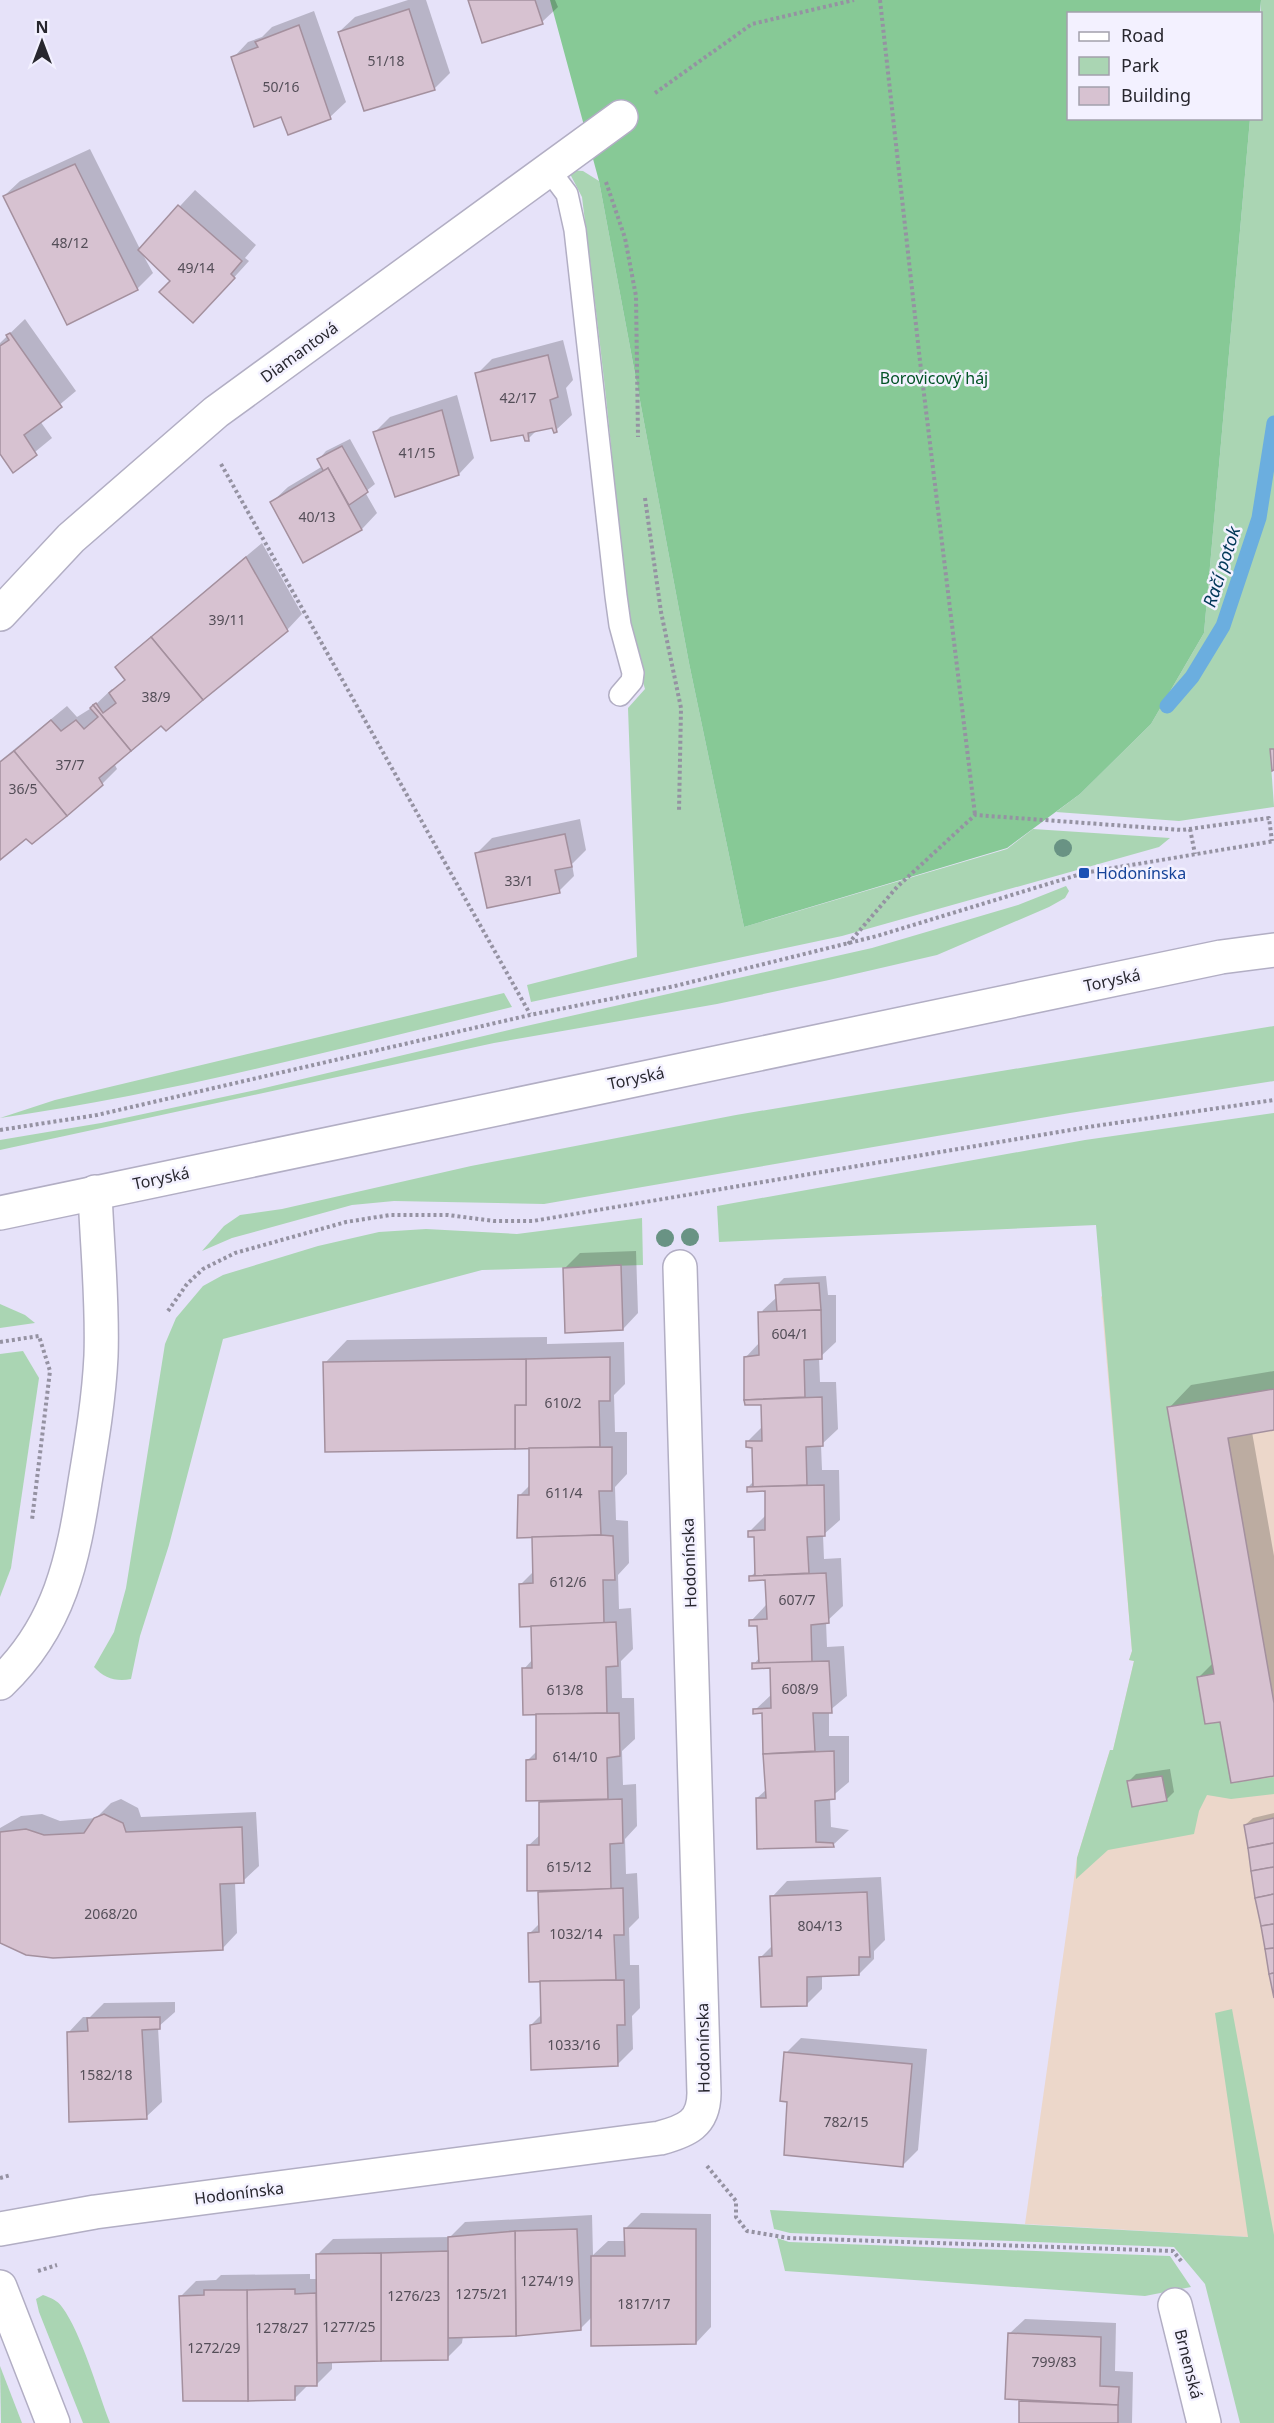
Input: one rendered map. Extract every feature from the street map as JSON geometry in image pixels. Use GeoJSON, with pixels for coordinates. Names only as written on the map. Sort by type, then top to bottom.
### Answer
{"type":"FeatureCollection","features":[{"type":"Feature","properties":{"kind":"street","name":"Diamantová"},"geometry":{"type":"LineString","coordinates":[[0,614],[71,538],[216,412],[621,117]]}},
{"type":"Feature","properties":{"kind":"street","name":"Toryská"},"geometry":{"type":"LineString","coordinates":[[0,1213],[1210,960],[1274,950]]}},
{"type":"Feature","properties":{"kind":"street"},"geometry":{"type":"LineString","coordinates":[[0,1683],[30,1649],[54,1610],[67,1577],[77,1534],[92,1442],[101,1355],[95,1192]]}},
{"type":"Feature","properties":{"kind":"street","name":"Hodonínska"},"geometry":{"type":"LineString","coordinates":[[0,2229],[95,2212],[652,2140],[687,2129],[698,2120],[704,2107],[704,2093],[680,1267]]}},
{"type":"Feature","properties":{"kind":"street"},"geometry":{"type":"LineString","coordinates":[[0,2287],[53,2423]]}},
{"type":"Feature","properties":{"kind":"street","name":"Brnenská"},"geometry":{"type":"LineString","coordinates":[[1175,2305],[1204,2423]]}},
{"type":"Feature","properties":{"kind":"lane"},"geometry":{"type":"LineString","coordinates":[[549,170],[567,194],[575,230],[616,596],[620,625],[633,673],[632,681],[620,694]]}},
{"type":"Feature","properties":{"kind":"path"},"geometry":{"type":"LineString","coordinates":[[621,117],[752,24],[854,0]]}},
{"type":"Feature","properties":{"kind":"path"},"geometry":{"type":"LineString","coordinates":[[880,0],[920,361],[975,815]]}},
{"type":"Feature","properties":{"kind":"path"},"geometry":{"type":"LineString","coordinates":[[591,138],[625,238],[636,296],[638,438]]}},
{"type":"Feature","properties":{"kind":"path"},"geometry":{"type":"LineString","coordinates":[[200,427],[531,1015]]}},
{"type":"Feature","properties":{"kind":"path"},"geometry":{"type":"LineString","coordinates":[[645,496],[661,612],[681,708],[679,812]]}},
{"type":"Feature","properties":{"kind":"path"},"geometry":{"type":"LineString","coordinates":[[0,1130],[98,1116],[531,1015],[675,986],[848,944],[1084,873],[1273,841],[1269,818],[1182,831],[975,815],[897,887],[848,944]]}},
{"type":"Feature","properties":{"kind":"path"},"geometry":{"type":"LineString","coordinates":[[1190,829],[1195,854]]}},
{"type":"Feature","properties":{"kind":"path"},"geometry":{"type":"LineString","coordinates":[[168,1311],[187,1284],[203,1269],[235,1253],[346,1222],[390,1215],[448,1215],[494,1221],[533,1221],[1088,1127],[1274,1100]]}},
{"type":"Feature","properties":{"kind":"path"},"geometry":{"type":"LineString","coordinates":[[0,1341],[39,1336],[50,1371],[31,1528]]}},
{"type":"Feature","properties":{"kind":"path"},"geometry":{"type":"LineString","coordinates":[[687,2129],[696,2153],[736,2201],[736,2217],[747,2231],[789,2238],[1173,2251],[1198,2286],[1175,2305]]}},
{"type":"Feature","properties":{"kind":"path"},"geometry":{"type":"LineString","coordinates":[[0,2178],[11,2175]]}},
{"type":"Feature","properties":{"kind":"shaded area"},"geometry":{"type":"Polygon","coordinates":[[[1274,1113],[1274,2391],[1248,2237],[1025,2224],[1077,1858],[1110,1750],[1113,1750],[1134,1661],[1129,1660],[1132,1651],[1101,1297],[1274,1113]]]}},
{"type":"Feature","properties":{"kind":"green space","name":"Borovicový háj"},"geometry":{"type":"Polygon","coordinates":[[[550,0],[1261,0],[1260,12],[1067,12],[1067,120],[1250,120],[1204,633],[1151,724],[1080,794],[1007,848],[744,927],[689,663],[599,181],[550,0]]]}},
{"type":"Feature","properties":{"kind":"green space"},"geometry":{"type":"Polygon","coordinates":[[[1261,0],[1274,0],[1274,749],[1270,750],[1274,807],[1179,821],[1056,812],[1080,794],[1151,724],[1204,633],[1250,120],[1262,120],[1261,0]]]}},
{"type":"Feature","properties":{"kind":"green space"},"geometry":{"type":"Polygon","coordinates":[[[568,170],[583,171],[599,181],[689,663],[744,927],[1007,849],[1033,829],[1170,838],[1159,847],[842,936],[531,1002],[527,985],[637,957],[628,708],[645,689],[631,629],[622,569],[608,415],[582,197],[568,170]]]}},
{"type":"Feature","properties":{"kind":"green space"},"geometry":{"type":"Polygon","coordinates":[[[1066,886],[1069,891],[1065,898],[1049,907],[937,955],[717,1004],[494,1043],[0,1150],[0,1140],[101,1123],[256,1090],[872,948],[1018,905],[1066,886]]]}},
{"type":"Feature","properties":{"kind":"green space"},"geometry":{"type":"Polygon","coordinates":[[[504,993],[512,1007],[193,1083],[0,1118],[55,1100],[504,993]]]}},
{"type":"Feature","properties":{"kind":"green space"},"geometry":{"type":"Polygon","coordinates":[[[1274,1026],[1274,1081],[1070,1113],[544,1204],[394,1201],[352,1205],[232,1238],[202,1251],[224,1226],[240,1215],[282,1209],[471,1166],[736,1115],[1274,1026]]]}},
{"type":"Feature","properties":{"kind":"green space"},"geometry":{"type":"Polygon","coordinates":[[[1274,1113],[1274,1389],[1168,1407],[1214,1674],[1197,1677],[1205,1724],[1220,1722],[1231,1783],[1274,1777],[1274,1794],[1231,1799],[1207,1795],[1199,1811],[1194,1834],[1108,1850],[1076,1879],[1077,1858],[1110,1750],[1113,1750],[1134,1661],[1129,1660],[1132,1651],[1096,1225],[719,1242],[717,1206],[1085,1140],[1274,1113]]]}},
{"type":"Feature","properties":{"kind":"green space"},"geometry":{"type":"Polygon","coordinates":[[[642,1218],[643,1265],[482,1270],[223,1339],[169,1545],[140,1636],[131,1679],[111,1678],[94,1667],[114,1632],[126,1588],[165,1344],[176,1318],[203,1286],[223,1275],[318,1246],[379,1232],[426,1229],[517,1234],[642,1218]]]}},
{"type":"Feature","properties":{"kind":"green space"},"geometry":{"type":"Polygon","coordinates":[[[0,1304],[25,1315],[35,1323],[0,1328],[0,1304]]]}},
{"type":"Feature","properties":{"kind":"green space"},"geometry":{"type":"Polygon","coordinates":[[[23,1351],[39,1378],[11,1568],[0,1597],[0,1354],[23,1351]]]}},
{"type":"Feature","properties":{"kind":"green space"},"geometry":{"type":"Polygon","coordinates":[[[1232,2009],[1274,2235],[1274,2423],[1240,2423],[1205,2284],[1174,2247],[790,2233],[774,2229],[770,2210],[1248,2237],[1215,2013],[1232,2009]]]}},
{"type":"Feature","properties":{"kind":"green space"},"geometry":{"type":"Polygon","coordinates":[[[777,2238],[789,2242],[1170,2256],[1191,2287],[1145,2296],[785,2271],[777,2238]]]}},
{"type":"Feature","properties":{"kind":"green space"},"geometry":{"type":"Polygon","coordinates":[[[43,2295],[62,2307],[76,2331],[110,2423],[83,2423],[39,2312],[36,2299],[43,2295]]]}},
{"type":"Feature","properties":{"kind":"green space"},"geometry":{"type":"Polygon","coordinates":[[[0,2366],[22,2423],[1,2423],[0,2366]]]}},
{"type":"Feature","properties":{"kind":"building"},"geometry":{"type":"Polygon","coordinates":[[[468,0],[535,0],[543,24],[482,43],[468,0]]]}},
{"type":"Feature","properties":{"kind":"building"},"geometry":{"type":"Polygon","coordinates":[[[409,9],[435,90],[364,111],[338,32],[409,9]]]}},
{"type":"Feature","properties":{"kind":"building"},"geometry":{"type":"Polygon","coordinates":[[[299,25],[331,119],[288,135],[281,117],[254,127],[231,57],[258,47],[255,42],[299,25]]]}},
{"type":"Feature","properties":{"kind":"building"},"geometry":{"type":"Polygon","coordinates":[[[75,164],[138,290],[67,325],[3,196],[75,164]]]}},
{"type":"Feature","properties":{"kind":"building"},"geometry":{"type":"Polygon","coordinates":[[[178,205],[242,261],[231,274],[235,278],[193,323],[159,292],[170,281],[138,250],[178,205]]]}},
{"type":"Feature","properties":{"kind":"building"},"geometry":{"type":"Polygon","coordinates":[[[10,333],[62,407],[24,435],[37,455],[13,473],[0,454],[0,346],[9,340],[6,335],[10,333]]]}},
{"type":"Feature","properties":{"kind":"building"},"geometry":{"type":"Polygon","coordinates":[[[548,355],[558,397],[550,400],[557,432],[554,433],[552,428],[528,433],[529,441],[525,441],[523,435],[491,441],[475,373],[548,355]]]}},
{"type":"Feature","properties":{"kind":"building"},"geometry":{"type":"Polygon","coordinates":[[[442,410],[459,475],[395,497],[373,432],[442,410]]]}},
{"type":"Feature","properties":{"kind":"building"},"geometry":{"type":"Polygon","coordinates":[[[342,446],[368,492],[349,505],[328,468],[324,472],[317,459],[342,446]]]}},
{"type":"Feature","properties":{"kind":"building"},"geometry":{"type":"Polygon","coordinates":[[[328,468],[362,530],[303,563],[270,502],[328,468]]]}},
{"type":"Feature","properties":{"kind":"building"},"geometry":{"type":"Polygon","coordinates":[[[246,557],[288,631],[203,700],[151,637],[246,557]]]}},
{"type":"Feature","properties":{"kind":"building"},"geometry":{"type":"Polygon","coordinates":[[[151,637],[203,700],[166,731],[161,726],[131,751],[93,705],[96,703],[103,713],[116,703],[109,693],[125,680],[115,667],[151,637]]]}},
{"type":"Feature","properties":{"kind":"building"},"geometry":{"type":"Polygon","coordinates":[[[93,705],[131,751],[99,778],[103,785],[67,816],[14,751],[51,720],[61,731],[76,720],[84,729],[98,717],[90,708],[93,705]]]}},
{"type":"Feature","properties":{"kind":"building"},"geometry":{"type":"Polygon","coordinates":[[[1270,749],[1274,749],[1274,770],[1272,771],[1270,749]]]}},
{"type":"Feature","properties":{"kind":"building"},"geometry":{"type":"Polygon","coordinates":[[[14,751],[67,816],[32,844],[26,839],[0,860],[0,762],[14,751]]]}},
{"type":"Feature","properties":{"kind":"building"},"geometry":{"type":"Polygon","coordinates":[[[565,834],[572,867],[555,870],[560,893],[487,908],[475,853],[565,834]]]}},
{"type":"Feature","properties":{"kind":"building"},"geometry":{"type":"Polygon","coordinates":[[[621,1265],[623,1330],[565,1333],[563,1268],[621,1265]]]}},
{"type":"Feature","properties":{"kind":"building"},"geometry":{"type":"Polygon","coordinates":[[[819,1283],[821,1310],[777,1312],[775,1285],[819,1283]]]}},
{"type":"Feature","properties":{"kind":"building"},"geometry":{"type":"Polygon","coordinates":[[[821,1310],[822,1359],[804,1360],[805,1397],[744,1400],[744,1357],[759,1355],[758,1312],[821,1310]]]}},
{"type":"Feature","properties":{"kind":"building"},"geometry":{"type":"Polygon","coordinates":[[[610,1357],[610,1401],[599,1401],[600,1447],[515,1449],[515,1405],[526,1405],[526,1359],[610,1357]]]}},
{"type":"Feature","properties":{"kind":"building"},"geometry":{"type":"Polygon","coordinates":[[[526,1359],[526,1405],[515,1405],[515,1449],[325,1452],[323,1362],[526,1359]]]}},
{"type":"Feature","properties":{"kind":"building"},"geometry":{"type":"Polygon","coordinates":[[[1274,1389],[1274,1430],[1228,1438],[1274,1703],[1274,1776],[1231,1783],[1220,1722],[1205,1724],[1197,1677],[1214,1674],[1167,1407],[1274,1389]]]}},
{"type":"Feature","properties":{"kind":"building"},"geometry":{"type":"Polygon","coordinates":[[[822,1397],[823,1446],[806,1447],[807,1485],[753,1487],[752,1448],[746,1447],[746,1441],[762,1441],[761,1405],[745,1405],[744,1400],[822,1397]]]}},
{"type":"Feature","properties":{"kind":"building"},"geometry":{"type":"Polygon","coordinates":[[[612,1447],[612,1491],[599,1491],[601,1535],[517,1538],[518,1495],[529,1495],[529,1448],[612,1447]]]}},
{"type":"Feature","properties":{"kind":"building"},"geometry":{"type":"Polygon","coordinates":[[[824,1485],[825,1536],[807,1537],[809,1573],[755,1576],[754,1537],[748,1537],[748,1531],[765,1530],[765,1491],[747,1492],[747,1487],[824,1485]]]}},
{"type":"Feature","properties":{"kind":"building"},"geometry":{"type":"Polygon","coordinates":[[[613,1536],[615,1580],[603,1580],[604,1623],[520,1627],[519,1584],[533,1583],[532,1537],[613,1536]]]}},
{"type":"Feature","properties":{"kind":"building"},"geometry":{"type":"Polygon","coordinates":[[[826,1573],[829,1623],[811,1625],[812,1662],[759,1663],[757,1626],[749,1626],[749,1620],[767,1619],[765,1580],[749,1581],[749,1576],[826,1573]]]}},
{"type":"Feature","properties":{"kind":"building"},"geometry":{"type":"Polygon","coordinates":[[[616,1622],[618,1666],[606,1667],[607,1713],[523,1715],[522,1668],[532,1668],[531,1626],[616,1622]]]}},
{"type":"Feature","properties":{"kind":"building"},"geometry":{"type":"Polygon","coordinates":[[[829,1661],[832,1713],[813,1713],[815,1751],[763,1754],[762,1713],[753,1714],[753,1709],[771,1708],[770,1668],[752,1669],[752,1663],[829,1661]]]}},
{"type":"Feature","properties":{"kind":"building"},"geometry":{"type":"Polygon","coordinates":[[[619,1713],[620,1756],[607,1758],[608,1799],[526,1801],[526,1760],[536,1759],[536,1714],[619,1713]]]}},
{"type":"Feature","properties":{"kind":"building"},"geometry":{"type":"Polygon","coordinates":[[[834,1751],[835,1799],[815,1801],[816,1842],[833,1843],[834,1847],[757,1849],[756,1798],[766,1798],[763,1754],[834,1751]]]}},
{"type":"Feature","properties":{"kind":"building"},"geometry":{"type":"Polygon","coordinates":[[[1162,1776],[1167,1801],[1132,1807],[1127,1781],[1162,1776]]]}},
{"type":"Feature","properties":{"kind":"building"},"geometry":{"type":"Polygon","coordinates":[[[622,1799],[623,1843],[610,1844],[611,1889],[527,1891],[527,1845],[539,1845],[539,1802],[622,1799]]]}},
{"type":"Feature","properties":{"kind":"building"},"geometry":{"type":"Polygon","coordinates":[[[104,1814],[123,1823],[126,1832],[242,1827],[244,1883],[220,1884],[223,1950],[53,1958],[26,1955],[0,1943],[0,1832],[26,1829],[44,1835],[84,1833],[94,1818],[104,1814]]]}},
{"type":"Feature","properties":{"kind":"building"},"geometry":{"type":"Polygon","coordinates":[[[1274,1818],[1274,1843],[1248,1848],[1244,1825],[1274,1818]]]}},
{"type":"Feature","properties":{"kind":"building"},"geometry":{"type":"Polygon","coordinates":[[[1274,1843],[1274,1867],[1251,1871],[1248,1848],[1274,1843]]]}},
{"type":"Feature","properties":{"kind":"building"},"geometry":{"type":"Polygon","coordinates":[[[1274,1867],[1274,1894],[1255,1898],[1251,1871],[1274,1867]]]}},
{"type":"Feature","properties":{"kind":"building"},"geometry":{"type":"Polygon","coordinates":[[[623,1888],[624,1935],[614,1935],[616,1980],[529,1982],[528,1933],[539,1932],[538,1892],[623,1888]]]}},
{"type":"Feature","properties":{"kind":"building"},"geometry":{"type":"Polygon","coordinates":[[[867,1892],[870,1957],[859,1957],[859,1975],[807,1977],[807,2006],[761,2007],[759,1957],[772,1956],[770,1896],[867,1892]]]}},
{"type":"Feature","properties":{"kind":"building"},"geometry":{"type":"Polygon","coordinates":[[[1274,1894],[1274,1924],[1261,1926],[1255,1898],[1274,1894]]]}},
{"type":"Feature","properties":{"kind":"building"},"geometry":{"type":"Polygon","coordinates":[[[1274,1924],[1274,1948],[1265,1949],[1261,1926],[1274,1924]]]}},
{"type":"Feature","properties":{"kind":"building"},"geometry":{"type":"Polygon","coordinates":[[[1274,1948],[1274,1973],[1269,1974],[1265,1949],[1274,1948]]]}},
{"type":"Feature","properties":{"kind":"building"},"geometry":{"type":"Polygon","coordinates":[[[1274,1973],[1274,1998],[1269,1974],[1274,1973]]]}},
{"type":"Feature","properties":{"kind":"building"},"geometry":{"type":"Polygon","coordinates":[[[624,1980],[625,2025],[617,2025],[618,2066],[531,2070],[530,2025],[541,2023],[540,1981],[624,1980]]]}},
{"type":"Feature","properties":{"kind":"building"},"geometry":{"type":"Polygon","coordinates":[[[160,2017],[160,2029],[142,2030],[147,2119],[69,2122],[67,2032],[88,2031],[87,2018],[160,2017]]]}},
{"type":"Feature","properties":{"kind":"building"},"geometry":{"type":"Polygon","coordinates":[[[784,2052],[912,2064],[903,2167],[784,2155],[787,2102],[780,2101],[784,2052]]]}},
{"type":"Feature","properties":{"kind":"building"},"geometry":{"type":"Polygon","coordinates":[[[624,2228],[696,2229],[696,2344],[591,2346],[591,2256],[625,2256],[624,2228]]]}},
{"type":"Feature","properties":{"kind":"building"},"geometry":{"type":"Polygon","coordinates":[[[577,2229],[581,2330],[516,2336],[515,2231],[577,2229]]]}},
{"type":"Feature","properties":{"kind":"building"},"geometry":{"type":"Polygon","coordinates":[[[515,2231],[516,2336],[448,2338],[448,2237],[515,2231]]]}},
{"type":"Feature","properties":{"kind":"building"},"geometry":{"type":"Polygon","coordinates":[[[448,2251],[448,2360],[381,2361],[381,2253],[448,2251]]]}},
{"type":"Feature","properties":{"kind":"building"},"geometry":{"type":"Polygon","coordinates":[[[381,2253],[381,2361],[317,2363],[316,2254],[381,2253]]]}},
{"type":"Feature","properties":{"kind":"building"},"geometry":{"type":"Polygon","coordinates":[[[295,2289],[295,2294],[316,2293],[317,2386],[295,2386],[295,2400],[248,2401],[247,2290],[295,2289]]]}},
{"type":"Feature","properties":{"kind":"building"},"geometry":{"type":"Polygon","coordinates":[[[204,2290],[247,2290],[248,2401],[183,2401],[179,2296],[204,2295],[204,2290]]]}},
{"type":"Feature","properties":{"kind":"building"},"geometry":{"type":"Polygon","coordinates":[[[1008,2333],[1101,2337],[1100,2386],[1119,2387],[1118,2405],[1005,2399],[1008,2333]]]}},
{"type":"Feature","properties":{"kind":"building"},"geometry":{"type":"Polygon","coordinates":[[[1019,2401],[1118,2405],[1118,2423],[1019,2423],[1019,2401]]]}},
{"type":"Feature","properties":{"kind":"waterway","name":"Račí potok"},"geometry":{"type":"LineString","coordinates":[[1167,706],[1192,677],[1223,626],[1259,518],[1274,423]]}},
{"type":"Feature","properties":{"kind":"place","name":"Hodonínska"},"geometry":{"type":"Point","coordinates":[1084,873]}}]}
